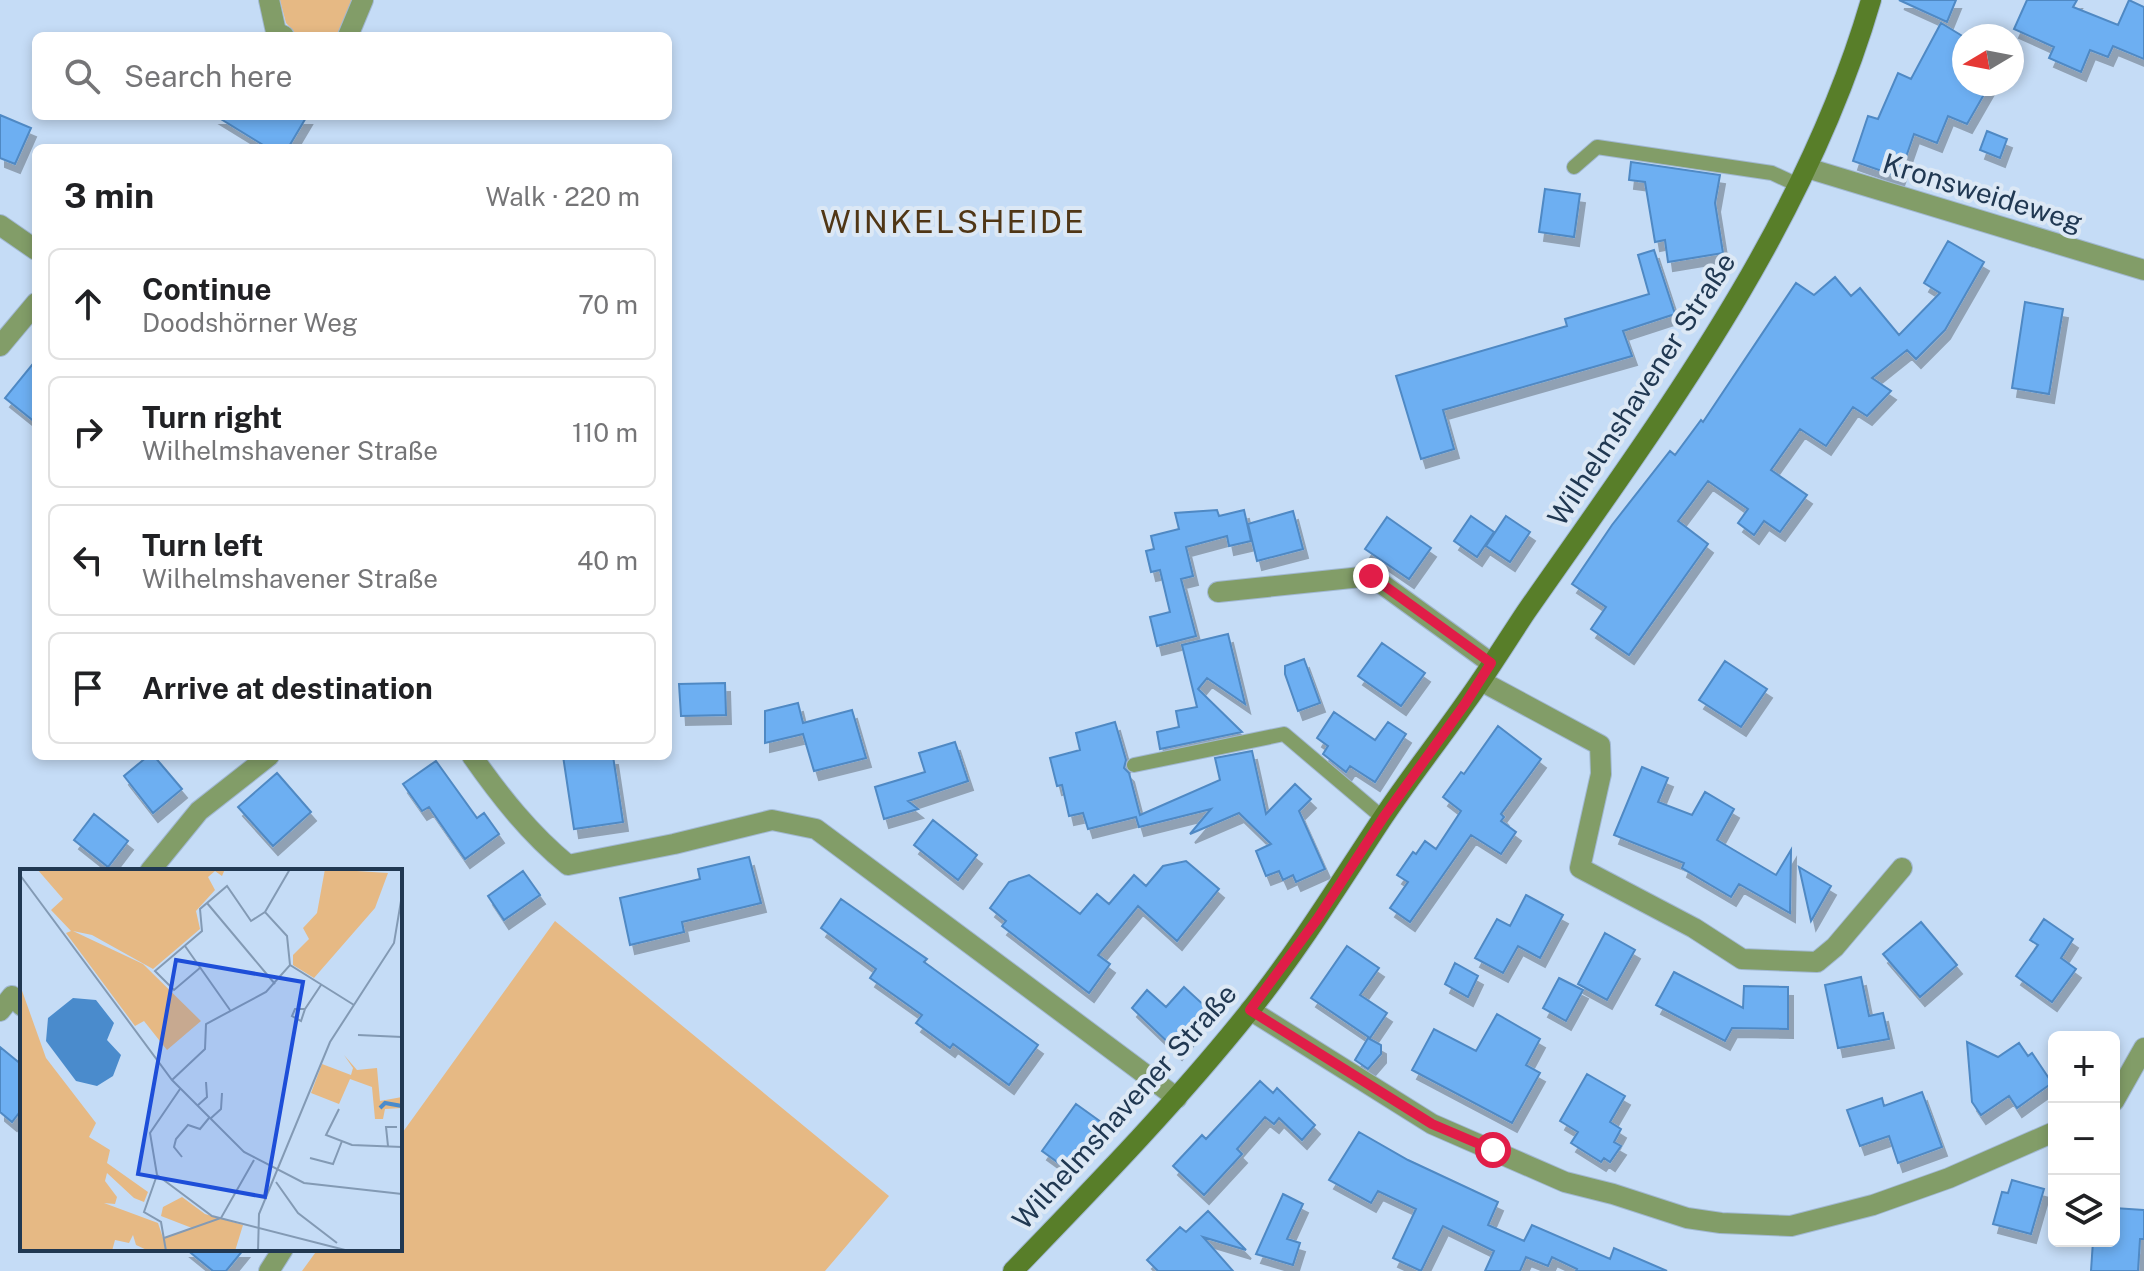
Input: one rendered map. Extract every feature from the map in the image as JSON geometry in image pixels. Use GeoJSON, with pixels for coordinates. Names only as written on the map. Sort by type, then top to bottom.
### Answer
{"type":"FeatureCollection","features":[{"type":"Feature","properties":{"kind":"street"},"geometry":{"type":"LineString","coordinates":[[269,0],[276,32]]}},
{"type":"Feature","properties":{"kind":"street"},"geometry":{"type":"LineString","coordinates":[[350,32],[363,0]]}},
{"type":"Feature","properties":{"kind":"street","name":"Wilhelmshavener Straße"},"geometry":{"type":"LineString","coordinates":[[1013,1271],[1177,1098],[1250,1010],[1318,918],[1383,818],[1685,384],[1748,280],[1802,176],[1834,103],[1871,0]]}},
{"type":"Feature","properties":{"kind":"street","name":"Kronsweideweg"},"geometry":{"type":"LineString","coordinates":[[1802,176],[2144,270]]}},
{"type":"Feature","properties":{"kind":"street"},"geometry":{"type":"LineString","coordinates":[[0,225],[32,247]]}},
{"type":"Feature","properties":{"kind":"street"},"geometry":{"type":"LineString","coordinates":[[0,346],[32,308]]}},
{"type":"Feature","properties":{"kind":"street"},"geometry":{"type":"LineString","coordinates":[[1218,592],[1371,576],[1486,672],[1600,745],[1601,774],[1580,868],[1694,928],[1742,959],[1817,962],[1835,947],[1902,868]]}},
{"type":"Feature","properties":{"kind":"street"},"geometry":{"type":"LineString","coordinates":[[152,869],[199,811],[264,760]]}},
{"type":"Feature","properties":{"kind":"street"},"geometry":{"type":"LineString","coordinates":[[475,760],[504,802],[545,846],[568,865],[772,820],[816,829],[1177,1098]]}},
{"type":"Feature","properties":{"kind":"street"},"geometry":{"type":"LineString","coordinates":[[0,1011],[12,996],[20,1004]]}},
{"type":"Feature","properties":{"kind":"street"},"geometry":{"type":"LineString","coordinates":[[1250,1010],[1432,1124],[1565,1182],[1687,1218],[1791,1226],[1873,1205],[1949,1178],[2048,1135]]}},
{"type":"Feature","properties":{"kind":"street"},"geometry":{"type":"LineString","coordinates":[[2128,1092],[2144,1048]]}},
{"type":"Feature","properties":{"kind":"street"},"geometry":{"type":"LineString","coordinates":[[269,1271],[282,1251]]}},
{"type":"Feature","properties":{"kind":"lane"},"geometry":{"type":"LineString","coordinates":[[1574,167],[1597,147],[1802,176]]}},
{"type":"Feature","properties":{"kind":"lane"},"geometry":{"type":"LineString","coordinates":[[1134,765],[1284,734],[1383,818]]}},
{"type":"Feature","properties":{"kind":"shaded area"},"geometry":{"type":"Polygon","coordinates":[[[280,0],[355,0],[340,32],[294,32],[286,23],[280,0]]]}},
{"type":"Feature","properties":{"kind":"shaded area"},"geometry":{"type":"Polygon","coordinates":[[[555,921],[889,1196],[825,1271],[302,1271],[317,1251],[402,1251],[402,1133],[555,921]]]}},
{"type":"Feature","properties":{"kind":"building"},"geometry":{"type":"Polygon","coordinates":[[[1899,0],[1956,0],[1947,22],[1899,0]]]}},
{"type":"Feature","properties":{"kind":"building"},"geometry":{"type":"Polygon","coordinates":[[[2027,0],[2077,0],[2073,7],[2118,25],[2129,0],[2144,7],[2144,59],[2113,46],[2108,57],[2090,50],[2081,72],[2049,58],[2054,47],[2024,34],[2024,24],[2016,24],[2027,0]]]}},
{"type":"Feature","properties":{"kind":"building"},"geometry":{"type":"Polygon","coordinates":[[[1941,23],[1952,30],[1952,96],[1983,96],[1967,124],[1948,116],[1937,143],[1914,134],[1899,177],[1853,161],[1868,116],[1878,119],[1898,73],[1911,79],[1941,23]]]}},
{"type":"Feature","properties":{"kind":"building"},"geometry":{"type":"Polygon","coordinates":[[[0,115],[31,128],[15,164],[0,158],[0,115]]]}},
{"type":"Feature","properties":{"kind":"building"},"geometry":{"type":"Polygon","coordinates":[[[222,120],[305,120],[290,144],[262,144],[222,120]]]}},
{"type":"Feature","properties":{"kind":"building"},"geometry":{"type":"Polygon","coordinates":[[[1987,131],[2007,139],[2000,158],[1980,150],[1987,131]]]}},
{"type":"Feature","properties":{"kind":"building"},"geometry":{"type":"Polygon","coordinates":[[[1631,162],[1720,175],[1715,203],[1723,253],[1668,262],[1665,240],[1655,242],[1645,182],[1629,180],[1631,162]]]}},
{"type":"Feature","properties":{"kind":"building"},"geometry":{"type":"Polygon","coordinates":[[[1545,189],[1580,194],[1574,237],[1539,232],[1545,189]]]}},
{"type":"Feature","properties":{"kind":"building"},"geometry":{"type":"Polygon","coordinates":[[[1948,241],[1984,262],[1945,330],[1916,359],[1907,350],[1872,378],[1891,391],[1867,416],[1853,407],[1826,446],[1800,429],[1771,470],[1807,495],[1780,532],[1764,521],[1754,535],[1738,523],[1748,509],[1708,481],[1678,521],[1708,544],[1629,655],[1591,629],[1606,607],[1572,584],[1612,525],[1670,451],[1675,455],[1701,420],[1703,422],[1796,283],[1814,295],[1835,277],[1851,296],[1860,288],[1899,335],[1940,293],[1924,283],[1948,241]]]}},
{"type":"Feature","properties":{"kind":"building"},"geometry":{"type":"Polygon","coordinates":[[[1654,250],[1675,314],[1623,331],[1632,356],[1443,410],[1454,449],[1421,459],[1396,376],[1567,326],[1565,319],[1649,294],[1638,255],[1654,250]]]}},
{"type":"Feature","properties":{"kind":"building"},"geometry":{"type":"Polygon","coordinates":[[[2025,302],[2063,309],[2049,394],[2012,388],[2025,302]]]}},
{"type":"Feature","properties":{"kind":"building"},"geometry":{"type":"Polygon","coordinates":[[[32,365],[32,420],[5,398],[32,365]]]}},
{"type":"Feature","properties":{"kind":"building"},"geometry":{"type":"Polygon","coordinates":[[[1217,510],[1219,516],[1244,510],[1251,541],[1229,546],[1227,536],[1186,547],[1193,576],[1181,579],[1196,636],[1157,646],[1150,617],[1170,612],[1160,570],[1151,572],[1146,551],[1154,549],[1151,536],[1179,529],[1175,513],[1217,510]]]}},
{"type":"Feature","properties":{"kind":"building"},"geometry":{"type":"Polygon","coordinates":[[[1293,511],[1303,549],[1257,561],[1248,524],[1293,511]]]}},
{"type":"Feature","properties":{"kind":"building"},"geometry":{"type":"Polygon","coordinates":[[[1471,516],[1494,532],[1477,557],[1454,541],[1471,516]]]}},
{"type":"Feature","properties":{"kind":"building"},"geometry":{"type":"Polygon","coordinates":[[[1506,516],[1530,532],[1510,562],[1486,546],[1506,516]]]}},
{"type":"Feature","properties":{"kind":"building"},"geometry":{"type":"Polygon","coordinates":[[[1387,517],[1431,548],[1409,579],[1365,549],[1387,517]]]}},
{"type":"Feature","properties":{"kind":"building"},"geometry":{"type":"Polygon","coordinates":[[[1228,634],[1245,704],[1207,678],[1198,689],[1242,732],[1160,749],[1157,732],[1179,727],[1176,711],[1197,707],[1182,645],[1228,634]]]}},
{"type":"Feature","properties":{"kind":"building"},"geometry":{"type":"Polygon","coordinates":[[[1382,643],[1425,673],[1401,706],[1358,676],[1382,643]]]}},
{"type":"Feature","properties":{"kind":"building"},"geometry":{"type":"Polygon","coordinates":[[[1304,659],[1320,703],[1298,711],[1285,666],[1304,659]]]}},
{"type":"Feature","properties":{"kind":"building"},"geometry":{"type":"Polygon","coordinates":[[[1725,661],[1767,689],[1741,727],[1699,700],[1725,661]]]}},
{"type":"Feature","properties":{"kind":"building"},"geometry":{"type":"Polygon","coordinates":[[[725,683],[726,715],[681,716],[679,684],[725,683]]]}},
{"type":"Feature","properties":{"kind":"building"},"geometry":{"type":"Polygon","coordinates":[[[798,703],[803,723],[852,710],[866,758],[814,771],[803,734],[765,743],[765,711],[798,703]]]}},
{"type":"Feature","properties":{"kind":"building"},"geometry":{"type":"Polygon","coordinates":[[[1334,712],[1375,740],[1388,722],[1406,734],[1375,782],[1350,766],[1346,772],[1323,754],[1328,746],[1317,738],[1334,712]]]}},
{"type":"Feature","properties":{"kind":"building"},"geometry":{"type":"Polygon","coordinates":[[[1115,722],[1126,760],[1124,768],[1129,773],[1140,815],[1220,780],[1215,758],[1252,751],[1266,814],[1295,784],[1311,799],[1299,811],[1325,869],[1296,882],[1293,875],[1283,880],[1279,871],[1266,876],[1256,851],[1271,844],[1239,813],[1190,834],[1211,809],[1139,827],[1136,817],[1088,829],[1083,813],[1069,816],[1062,785],[1057,786],[1050,758],[1080,750],[1076,733],[1115,722]]]}},
{"type":"Feature","properties":{"kind":"building"},"geometry":{"type":"Polygon","coordinates":[[[1498,726],[1541,759],[1501,814],[1504,817],[1501,821],[1516,832],[1501,854],[1471,835],[1410,922],[1390,908],[1408,882],[1397,875],[1425,841],[1436,849],[1461,811],[1443,797],[1461,772],[1464,774],[1498,726]]]}},
{"type":"Feature","properties":{"kind":"building"},"geometry":{"type":"Polygon","coordinates":[[[955,742],[968,781],[908,801],[918,809],[884,819],[875,787],[925,772],[919,753],[955,742]]]}},
{"type":"Feature","properties":{"kind":"building"},"geometry":{"type":"Polygon","coordinates":[[[143,760],[157,760],[182,789],[153,813],[124,776],[143,760]]]}},
{"type":"Feature","properties":{"kind":"building"},"geometry":{"type":"Polygon","coordinates":[[[564,760],[614,760],[623,822],[574,829],[564,760]]]}},
{"type":"Feature","properties":{"kind":"building"},"geometry":{"type":"Polygon","coordinates":[[[436,761],[477,818],[484,813],[499,834],[465,859],[429,807],[422,811],[403,784],[436,761]]]}},
{"type":"Feature","properties":{"kind":"building"},"geometry":{"type":"Polygon","coordinates":[[[1642,767],[1668,778],[1658,802],[1692,815],[1705,792],[1734,809],[1717,840],[1776,875],[1791,850],[1790,913],[1739,884],[1731,897],[1682,868],[1684,863],[1614,835],[1642,767]]]}},
{"type":"Feature","properties":{"kind":"building"},"geometry":{"type":"Polygon","coordinates":[[[277,773],[311,812],[273,846],[238,807],[277,773]]]}},
{"type":"Feature","properties":{"kind":"building"},"geometry":{"type":"Polygon","coordinates":[[[94,814],[128,841],[108,867],[74,840],[94,814]]]}},
{"type":"Feature","properties":{"kind":"building"},"geometry":{"type":"Polygon","coordinates":[[[933,820],[977,855],[958,880],[914,845],[933,820]]]}},
{"type":"Feature","properties":{"kind":"building"},"geometry":{"type":"Polygon","coordinates":[[[749,857],[761,903],[682,922],[684,932],[630,945],[620,898],[700,879],[698,869],[749,857]]]}},
{"type":"Feature","properties":{"kind":"building"},"geometry":{"type":"Polygon","coordinates":[[[1186,861],[1219,889],[1177,941],[1138,906],[1098,955],[1110,964],[1089,993],[1002,926],[1006,921],[990,908],[1009,882],[1029,875],[1080,914],[1097,894],[1109,904],[1134,875],[1146,886],[1163,866],[1186,861]]]}},
{"type":"Feature","properties":{"kind":"building"},"geometry":{"type":"Polygon","coordinates":[[[1799,867],[1831,886],[1811,921],[1799,867]]]}},
{"type":"Feature","properties":{"kind":"building"},"geometry":{"type":"Polygon","coordinates":[[[523,871],[540,895],[504,920],[488,896],[523,871]]]}},
{"type":"Feature","properties":{"kind":"building"},"geometry":{"type":"Polygon","coordinates":[[[1526,895],[1563,915],[1540,958],[1518,946],[1503,973],[1475,958],[1497,919],[1510,926],[1526,895]]]}},
{"type":"Feature","properties":{"kind":"building"},"geometry":{"type":"Polygon","coordinates":[[[841,899],[927,959],[924,962],[1038,1045],[1009,1085],[953,1044],[950,1048],[916,1023],[922,1015],[870,978],[876,969],[821,928],[841,899]]]}},
{"type":"Feature","properties":{"kind":"building"},"geometry":{"type":"Polygon","coordinates":[[[2044,919],[2073,939],[2061,958],[2076,969],[2052,1002],[2016,976],[2038,945],[2030,940],[2044,919]]]}},
{"type":"Feature","properties":{"kind":"building"},"geometry":{"type":"Polygon","coordinates":[[[1921,922],[1957,965],[1920,997],[1883,954],[1921,922]]]}},
{"type":"Feature","properties":{"kind":"building"},"geometry":{"type":"Polygon","coordinates":[[[1605,933],[1635,950],[1607,1000],[1578,984],[1605,933]]]}},
{"type":"Feature","properties":{"kind":"building"},"geometry":{"type":"Polygon","coordinates":[[[1347,946],[1379,968],[1360,995],[1387,1013],[1370,1038],[1311,998],[1347,946]]]}},
{"type":"Feature","properties":{"kind":"building"},"geometry":{"type":"Polygon","coordinates":[[[1455,963],[1478,976],[1468,997],[1445,984],[1455,963]]]}},
{"type":"Feature","properties":{"kind":"building"},"geometry":{"type":"Polygon","coordinates":[[[1674,972],[1743,1008],[1744,986],[1788,987],[1788,1029],[1732,1028],[1725,1041],[1656,1005],[1674,972]]]}},
{"type":"Feature","properties":{"kind":"building"},"geometry":{"type":"Polygon","coordinates":[[[1861,977],[1869,1016],[1883,1013],[1889,1039],[1838,1048],[1825,985],[1861,977]]]}},
{"type":"Feature","properties":{"kind":"building"},"geometry":{"type":"Polygon","coordinates":[[[1559,978],[1583,990],[1566,1021],[1543,1008],[1559,978]]]}},
{"type":"Feature","properties":{"kind":"building"},"geometry":{"type":"Polygon","coordinates":[[[1184,987],[1207,1008],[1177,1051],[1132,1008],[1147,990],[1166,1007],[1184,987]]]}},
{"type":"Feature","properties":{"kind":"building"},"geometry":{"type":"Polygon","coordinates":[[[1497,1014],[1540,1039],[1526,1065],[1540,1073],[1512,1123],[1412,1070],[1434,1029],[1476,1051],[1497,1014]]]}},
{"type":"Feature","properties":{"kind":"building"},"geometry":{"type":"Polygon","coordinates":[[[1368,1038],[1381,1045],[1381,1054],[1368,1069],[1355,1060],[1368,1038]]]}},
{"type":"Feature","properties":{"kind":"building"},"geometry":{"type":"Polygon","coordinates":[[[1967,1042],[1998,1057],[2019,1043],[2028,1056],[2032,1053],[2048,1077],[2048,1086],[2017,1108],[2009,1096],[1981,1115],[1972,1102],[1967,1042]]]}},
{"type":"Feature","properties":{"kind":"building"},"geometry":{"type":"Polygon","coordinates":[[[0,1047],[20,1063],[20,1112],[12,1122],[0,1112],[0,1047]]]}},
{"type":"Feature","properties":{"kind":"building"},"geometry":{"type":"Polygon","coordinates":[[[1587,1074],[1625,1096],[1610,1122],[1621,1129],[1614,1142],[1621,1146],[1610,1162],[1604,1158],[1601,1162],[1571,1143],[1578,1132],[1560,1121],[1587,1074]]]}},
{"type":"Feature","properties":{"kind":"building"},"geometry":{"type":"Polygon","coordinates":[[[1260,1081],[1273,1093],[1277,1088],[1315,1125],[1302,1140],[1279,1118],[1274,1124],[1265,1117],[1237,1149],[1242,1154],[1204,1195],[1173,1166],[1202,1135],[1206,1139],[1260,1081]]]}},
{"type":"Feature","properties":{"kind":"building"},"geometry":{"type":"Polygon","coordinates":[[[1922,1092],[1942,1147],[1898,1163],[1889,1136],[1860,1146],[1847,1110],[1882,1098],[1884,1106],[1922,1092]]]}},
{"type":"Feature","properties":{"kind":"building"},"geometry":{"type":"Polygon","coordinates":[[[1076,1104],[1101,1122],[1067,1169],[1042,1151],[1076,1104]]]}},
{"type":"Feature","properties":{"kind":"building"},"geometry":{"type":"Polygon","coordinates":[[[1359,1132],[1408,1160],[1498,1202],[1488,1225],[1524,1241],[1532,1225],[1610,1259],[1614,1248],[1667,1271],[1576,1271],[1552,1257],[1548,1266],[1526,1257],[1520,1271],[1485,1271],[1494,1251],[1443,1226],[1421,1271],[1393,1258],[1416,1209],[1378,1191],[1371,1203],[1329,1180],[1359,1132]]]}},
{"type":"Feature","properties":{"kind":"building"},"geometry":{"type":"Polygon","coordinates":[[[2012,1180],[2044,1189],[2031,1234],[1993,1224],[2002,1192],[2008,1193],[2012,1180]]]}},
{"type":"Feature","properties":{"kind":"building"},"geometry":{"type":"Polygon","coordinates":[[[1283,1194],[1303,1204],[1287,1239],[1300,1243],[1293,1265],[1256,1254],[1283,1194]]]}},
{"type":"Feature","properties":{"kind":"building"},"geometry":{"type":"Polygon","coordinates":[[[2120,1208],[2144,1210],[2144,1239],[2140,1239],[2138,1271],[2091,1271],[2093,1247],[2120,1247],[2120,1208]]]}},
{"type":"Feature","properties":{"kind":"building"},"geometry":{"type":"Polygon","coordinates":[[[1208,1211],[1246,1250],[1203,1237],[1233,1271],[1158,1271],[1147,1260],[1180,1227],[1186,1232],[1208,1211]]]}},
{"type":"Feature","properties":{"kind":"building"},"geometry":{"type":"Polygon","coordinates":[[[188,1251],[242,1251],[226,1271],[213,1271],[188,1251]]]}},
{"type":"Feature","properties":{"kind":"district","name":"WINKELSHEIDE"},"geometry":{"type":"Point","coordinates":[953,221]}},
{"type":"Feature","properties":{"kind":"route"},"geometry":{"type":"LineString","coordinates":[[1371,576],[1491,663],[1318,918],[1250,1010],[1432,1124],[1493,1150]]}}]}
